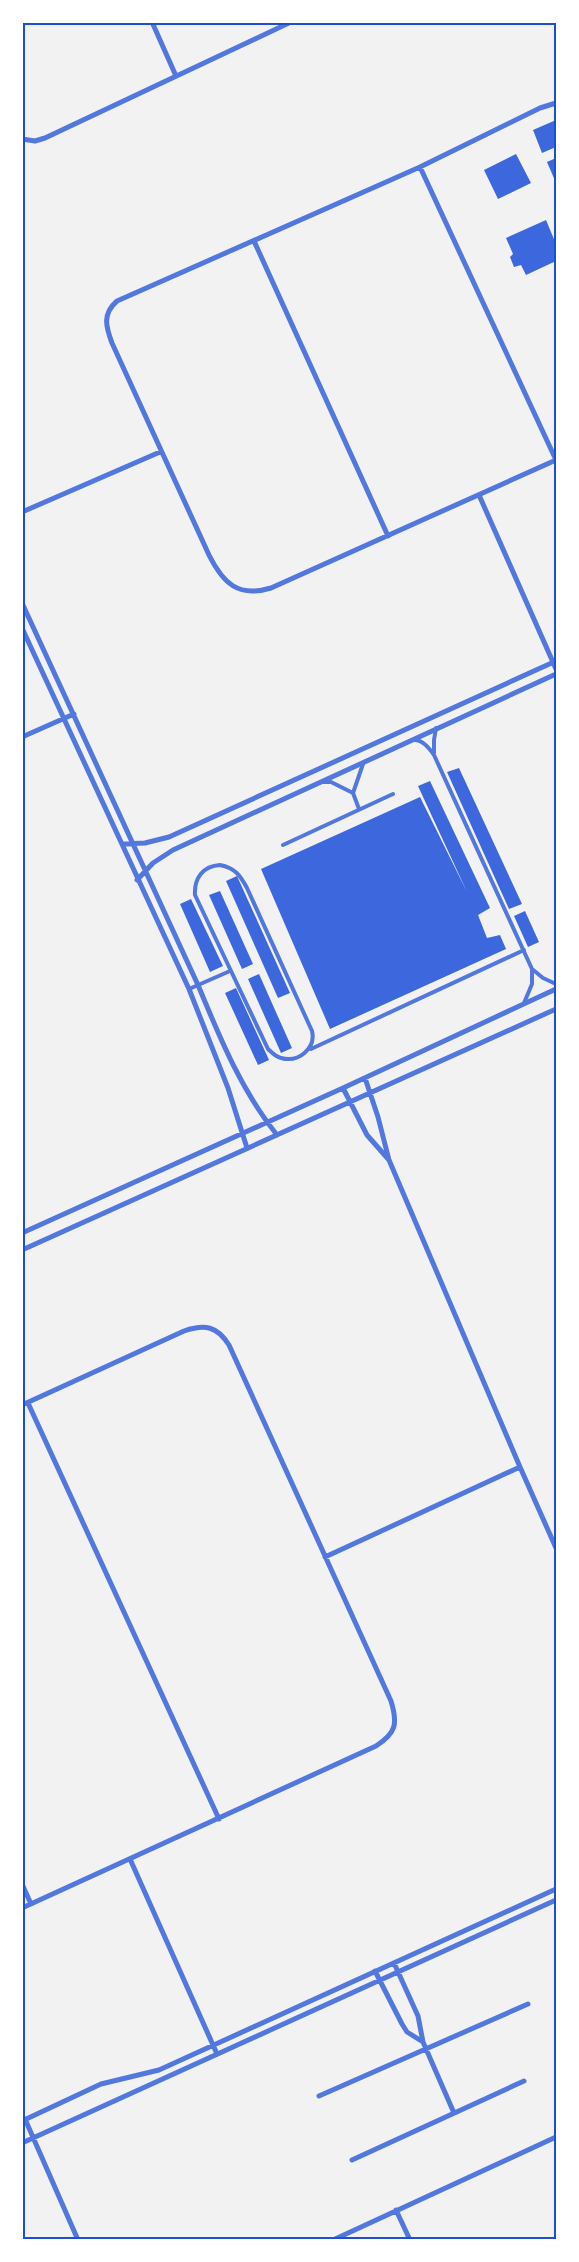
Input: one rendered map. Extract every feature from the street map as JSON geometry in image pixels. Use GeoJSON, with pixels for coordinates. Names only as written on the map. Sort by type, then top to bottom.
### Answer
{"type":"FeatureCollection","features":[{"type":"Feature","properties":{"kind":"street"},"geometry":{"type":"LineString","coordinates":[[152,22],[176,76]]}},
{"type":"Feature","properties":{"kind":"street"},"geometry":{"type":"LineString","coordinates":[[22,139],[35,141],[45,138],[291,22]]}},
{"type":"Feature","properties":{"kind":"street"},"geometry":{"type":"LineString","coordinates":[[420,167],[556,460],[271,588],[261,591],[243,590],[224,580],[217,571],[160,452],[112,344],[106,329],[108,312],[117,301],[420,167],[540,108],[556,103]]}},
{"type":"Feature","properties":{"kind":"street"},"geometry":{"type":"LineString","coordinates":[[254,241],[388,536]]}},
{"type":"Feature","properties":{"kind":"street"},"geometry":{"type":"LineString","coordinates":[[22,512],[160,452]]}},
{"type":"Feature","properties":{"kind":"street"},"geometry":{"type":"LineString","coordinates":[[479,495],[555,661],[556,669]]}},
{"type":"Feature","properties":{"kind":"street"},"geometry":{"type":"LineString","coordinates":[[22,603],[198,985],[219,1035],[244,1086],[277,1135]]}},
{"type":"Feature","properties":{"kind":"street"},"geometry":{"type":"LineString","coordinates":[[22,628],[189,989],[228,1088],[247,1148]]}},
{"type":"Feature","properties":{"kind":"street"},"geometry":{"type":"LineString","coordinates":[[122,844],[133,844],[169,837],[555,661]]}},
{"type":"Feature","properties":{"kind":"street"},"geometry":{"type":"LineString","coordinates":[[137,880],[158,859],[173,850],[556,674]]}},
{"type":"Feature","properties":{"kind":"street"},"geometry":{"type":"LineString","coordinates":[[22,737],[74,714]]}},
{"type":"Feature","properties":{"kind":"street"},"geometry":{"type":"LineString","coordinates":[[22,1233],[365,1078],[556,989]]}},
{"type":"Feature","properties":{"kind":"street"},"geometry":{"type":"LineString","coordinates":[[22,1250],[556,1009]]}},
{"type":"Feature","properties":{"kind":"street"},"geometry":{"type":"LineString","coordinates":[[365,1078],[371,1093],[389,1160],[556,1548]]}},
{"type":"Feature","properties":{"kind":"street"},"geometry":{"type":"LineString","coordinates":[[343,1088],[368,1135],[389,1160]]}},
{"type":"Feature","properties":{"kind":"street"},"geometry":{"type":"LineString","coordinates":[[22,1908],[219,1819],[376,1746],[388,1738],[393,1731],[395,1712],[391,1702],[229,1345],[216,1330],[204,1328],[184,1331],[25,1404],[219,1819]]}},
{"type":"Feature","properties":{"kind":"street"},"geometry":{"type":"LineString","coordinates":[[325,1558],[520,1467]]}},
{"type":"Feature","properties":{"kind":"street"},"geometry":{"type":"LineString","coordinates":[[130,1859],[217,2054]]}},
{"type":"Feature","properties":{"kind":"street"},"geometry":{"type":"LineString","coordinates":[[22,1884],[31,1904]]}},
{"type":"Feature","properties":{"kind":"street"},"geometry":{"type":"LineString","coordinates":[[78,2240],[24,2120],[101,2084],[120,2078],[152,2073],[556,1889]]}},
{"type":"Feature","properties":{"kind":"street"},"geometry":{"type":"LineString","coordinates":[[22,2143],[556,1900]]}},
{"type":"Feature","properties":{"kind":"street"},"geometry":{"type":"LineString","coordinates":[[394,1963],[418,2016],[423,2042],[454,2113]]}},
{"type":"Feature","properties":{"kind":"street"},"geometry":{"type":"LineString","coordinates":[[375,1971],[407,2032],[423,2042]]}},
{"type":"Feature","properties":{"kind":"street"},"geometry":{"type":"LineString","coordinates":[[319,2096],[528,2004]]}},
{"type":"Feature","properties":{"kind":"street"},"geometry":{"type":"LineString","coordinates":[[352,2160],[524,2081]]}},
{"type":"Feature","properties":{"kind":"street"},"geometry":{"type":"LineString","coordinates":[[333,2240],[556,2137]]}},
{"type":"Feature","properties":{"kind":"street"},"geometry":{"type":"LineString","coordinates":[[396,2210],[410,2240]]}},
{"type":"Feature","properties":{"kind":"lane"},"geometry":{"type":"LineString","coordinates":[[434,755],[436,728]]}},
{"type":"Feature","properties":{"kind":"lane"},"geometry":{"type":"LineString","coordinates":[[411,740],[418,740],[434,755],[524,950],[532,969],[532,984],[523,1004]]}},
{"type":"Feature","properties":{"kind":"lane"},"geometry":{"type":"LineString","coordinates":[[360,809],[353,793],[359,770],[364,762]]}},
{"type":"Feature","properties":{"kind":"lane"},"geometry":{"type":"LineString","coordinates":[[319,782],[331,782],[353,793]]}},
{"type":"Feature","properties":{"kind":"lane"},"geometry":{"type":"LineString","coordinates":[[283,845],[393,794]]}},
{"type":"Feature","properties":{"kind":"lane"},"geometry":{"type":"LineString","coordinates":[[308,1051],[314,1039],[312,1031],[239,874],[230,867],[214,866],[201,872],[194,886],[195,895],[268,1049],[279,1058],[286,1059],[308,1051],[524,950]]}},
{"type":"Feature","properties":{"kind":"lane"},"geometry":{"type":"LineString","coordinates":[[532,969],[543,978],[556,984]]}},
{"type":"Feature","properties":{"kind":"lane"},"geometry":{"type":"LineString","coordinates":[[189,989],[230,971]]}},
{"type":"Feature","properties":{"kind":"building"},"geometry":{"type":"Polygon","coordinates":[[[556,120],[556,147],[542,153],[533,130],[556,120]]]}},
{"type":"Feature","properties":{"kind":"building"},"geometry":{"type":"Polygon","coordinates":[[[516,154],[531,183],[498,199],[484,170],[516,154]]]}},
{"type":"Feature","properties":{"kind":"building"},"geometry":{"type":"Polygon","coordinates":[[[556,158],[556,183],[547,162],[556,158]]]}},
{"type":"Feature","properties":{"kind":"building"},"geometry":{"type":"Polygon","coordinates":[[[546,220],[556,244],[556,261],[526,275],[521,265],[514,267],[510,257],[513,254],[506,238],[546,220]]]}},
{"type":"Feature","properties":{"kind":"building"},"geometry":{"type":"Polygon","coordinates":[[[459,768],[522,904],[509,909],[447,772],[459,768]]]}},
{"type":"Feature","properties":{"kind":"building"},"geometry":{"type":"Polygon","coordinates":[[[430,781],[490,908],[478,915],[487,938],[500,935],[506,949],[330,1029],[261,869],[420,797],[467,892],[418,786],[430,781]]]}},
{"type":"Feature","properties":{"kind":"building"},"geometry":{"type":"Polygon","coordinates":[[[237,876],[290,993],[278,998],[226,881],[237,876]]]}},
{"type":"Feature","properties":{"kind":"building"},"geometry":{"type":"Polygon","coordinates":[[[220,891],[253,964],[242,969],[209,895],[220,891]]]}},
{"type":"Feature","properties":{"kind":"building"},"geometry":{"type":"Polygon","coordinates":[[[191,899],[223,966],[210,972],[180,904],[191,899]]]}},
{"type":"Feature","properties":{"kind":"building"},"geometry":{"type":"Polygon","coordinates":[[[525,911],[539,942],[528,947],[514,916],[525,911]]]}},
{"type":"Feature","properties":{"kind":"building"},"geometry":{"type":"Polygon","coordinates":[[[259,974],[292,1048],[281,1053],[248,979],[259,974]]]}},
{"type":"Feature","properties":{"kind":"building"},"geometry":{"type":"Polygon","coordinates":[[[236,988],[269,1060],[258,1065],[225,993],[236,988]]]}}]}
